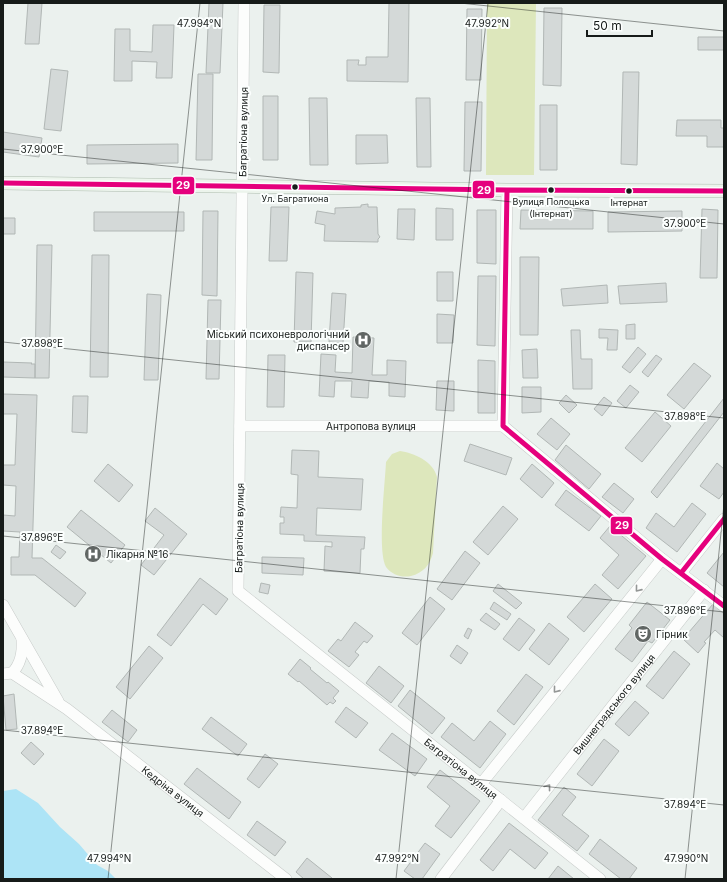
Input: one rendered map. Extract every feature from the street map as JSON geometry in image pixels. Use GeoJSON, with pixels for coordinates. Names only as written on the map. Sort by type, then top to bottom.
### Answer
{"type":"FeatureCollection","features":[{"type":"Feature","properties":{"kind":"main road"},"geometry":{"type":"LineString","coordinates":[[3,183],[507,190],[724,190]]}},
{"type":"Feature","properties":{"kind":"street","name":"Багратіона вулиця"},"geometry":{"type":"LineString","coordinates":[[244,3],[238,590],[600,879]]}},
{"type":"Feature","properties":{"kind":"street"},"geometry":{"type":"LineString","coordinates":[[507,190],[503,426],[662,559],[724,606]]}},
{"type":"Feature","properties":{"kind":"street","name":"Антропова вулиця"},"geometry":{"type":"LineString","coordinates":[[240,426],[503,426]]}},
{"type":"Feature","properties":{"kind":"street"},"geometry":{"type":"LineString","coordinates":[[681,573],[724,519]]}},
{"type":"Feature","properties":{"kind":"street"},"geometry":{"type":"LineString","coordinates":[[481,784],[662,559]]}},
{"type":"Feature","properties":{"kind":"street","name":"Вишнеградського вулиця"},"geometry":{"type":"LineString","coordinates":[[524,818],[704,590]]}},
{"type":"Feature","properties":{"kind":"street","name":"Кедріна вулиця"},"geometry":{"type":"LineString","coordinates":[[3,605],[59,703]]}},
{"type":"Feature","properties":{"kind":"street"},"geometry":{"type":"LineString","coordinates":[[7,673],[16,669],[20,659],[23,648],[21,637]]}},
{"type":"Feature","properties":{"kind":"street","name":"Кедріна вулиця"},"geometry":{"type":"LineString","coordinates":[[7,673],[59,703],[286,879]]}},
{"type":"Feature","properties":{"kind":"street"},"geometry":{"type":"LineString","coordinates":[[440,879],[501,800]]}},
{"type":"Feature","properties":{"kind":"green space"},"geometry":{"type":"Polygon","coordinates":[[[487,3],[536,3],[534,175],[486,175],[487,3]]]}},
{"type":"Feature","properties":{"kind":"green space"},"geometry":{"type":"Polygon","coordinates":[[[400,451],[417,456],[427,462],[432,466],[437,477],[433,553],[430,561],[422,571],[408,577],[394,574],[388,570],[383,559],[382,547],[382,517],[386,462],[392,454],[400,451]]]}},
{"type":"Feature","properties":{"kind":"water"},"geometry":{"type":"Polygon","coordinates":[[[16,789],[38,803],[60,827],[79,844],[97,865],[108,871],[116,879],[3,879],[3,791],[16,789]]]}},
{"type":"Feature","properties":{"kind":"building"},"geometry":{"type":"Polygon","coordinates":[[[28,3],[42,3],[39,44],[25,44],[28,3]]]}},
{"type":"Feature","properties":{"kind":"building"},"geometry":{"type":"Polygon","coordinates":[[[209,3],[223,3],[220,73],[206,73],[209,3]]]}},
{"type":"Feature","properties":{"kind":"building"},"geometry":{"type":"Polygon","coordinates":[[[389,3],[409,3],[408,82],[347,81],[347,60],[359,60],[358,65],[366,65],[366,57],[388,57],[389,3]]]}},
{"type":"Feature","properties":{"kind":"building"},"geometry":{"type":"Polygon","coordinates":[[[264,5],[280,5],[279,73],[263,72],[264,5]]]}},
{"type":"Feature","properties":{"kind":"building"},"geometry":{"type":"Polygon","coordinates":[[[544,8],[562,8],[561,86],[543,85],[544,8]]]}},
{"type":"Feature","properties":{"kind":"building"},"geometry":{"type":"Polygon","coordinates":[[[467,9],[482,9],[481,80],[466,80],[467,9]]]}},
{"type":"Feature","properties":{"kind":"building"},"geometry":{"type":"Polygon","coordinates":[[[153,25],[174,25],[172,78],[156,78],[157,62],[132,61],[132,81],[114,81],[115,29],[130,29],[130,51],[152,52],[153,25]]]}},
{"type":"Feature","properties":{"kind":"building"},"geometry":{"type":"Polygon","coordinates":[[[698,37],[724,37],[724,50],[698,50],[698,37]]]}},
{"type":"Feature","properties":{"kind":"building"},"geometry":{"type":"Polygon","coordinates":[[[51,69],[68,71],[61,131],[44,129],[51,69]]]}},
{"type":"Feature","properties":{"kind":"building"},"geometry":{"type":"Polygon","coordinates":[[[623,72],[639,72],[637,165],[621,164],[623,72]]]}},
{"type":"Feature","properties":{"kind":"building"},"geometry":{"type":"Polygon","coordinates":[[[198,74],[213,74],[212,160],[196,160],[198,74]]]}},
{"type":"Feature","properties":{"kind":"building"},"geometry":{"type":"Polygon","coordinates":[[[263,96],[278,96],[278,160],[263,160],[263,96]]]}},
{"type":"Feature","properties":{"kind":"building"},"geometry":{"type":"Polygon","coordinates":[[[309,98],[327,98],[328,165],[310,165],[309,98]]]}},
{"type":"Feature","properties":{"kind":"building"},"geometry":{"type":"Polygon","coordinates":[[[416,98],[430,98],[431,167],[417,167],[416,98]]]}},
{"type":"Feature","properties":{"kind":"building"},"geometry":{"type":"Polygon","coordinates":[[[465,102],[482,102],[481,171],[464,171],[465,102]]]}},
{"type":"Feature","properties":{"kind":"building"},"geometry":{"type":"Polygon","coordinates":[[[540,105],[557,105],[557,170],[540,170],[540,105]]]}},
{"type":"Feature","properties":{"kind":"building"},"geometry":{"type":"Polygon","coordinates":[[[677,120],[721,120],[721,128],[724,128],[724,147],[707,147],[707,136],[676,136],[677,120]]]}},
{"type":"Feature","properties":{"kind":"building"},"geometry":{"type":"Polygon","coordinates":[[[3,132],[42,138],[39,157],[3,152],[3,132]]]}},
{"type":"Feature","properties":{"kind":"building"},"geometry":{"type":"Polygon","coordinates":[[[356,135],[387,135],[388,163],[356,164],[356,135]]]}},
{"type":"Feature","properties":{"kind":"building"},"geometry":{"type":"Polygon","coordinates":[[[178,144],[178,163],[87,164],[87,145],[178,144]]]}},
{"type":"Feature","properties":{"kind":"building"},"geometry":{"type":"Polygon","coordinates":[[[368,204],[368,207],[377,207],[378,234],[380,237],[378,242],[324,241],[325,225],[315,223],[317,211],[335,214],[335,208],[361,207],[361,205],[368,204]]]}},
{"type":"Feature","properties":{"kind":"building"},"geometry":{"type":"Polygon","coordinates":[[[271,207],[289,207],[287,261],[269,261],[271,207]]]}},
{"type":"Feature","properties":{"kind":"building"},"geometry":{"type":"Polygon","coordinates":[[[436,208],[453,209],[453,240],[436,240],[436,208]]]}},
{"type":"Feature","properties":{"kind":"building"},"geometry":{"type":"Polygon","coordinates":[[[398,209],[415,209],[414,240],[397,239],[398,209]]]}},
{"type":"Feature","properties":{"kind":"building"},"geometry":{"type":"Polygon","coordinates":[[[702,209],[718,210],[717,278],[700,278],[702,209]]]}},
{"type":"Feature","properties":{"kind":"building"},"geometry":{"type":"Polygon","coordinates":[[[477,210],[496,210],[496,264],[477,263],[477,210]]]}},
{"type":"Feature","properties":{"kind":"building"},"geometry":{"type":"Polygon","coordinates":[[[521,210],[593,211],[593,229],[520,229],[521,210]]]}},
{"type":"Feature","properties":{"kind":"building"},"geometry":{"type":"Polygon","coordinates":[[[203,211],[218,211],[217,296],[202,295],[203,211]]]}},
{"type":"Feature","properties":{"kind":"building"},"geometry":{"type":"Polygon","coordinates":[[[682,211],[682,231],[608,232],[608,212],[682,211]]]}},
{"type":"Feature","properties":{"kind":"building"},"geometry":{"type":"Polygon","coordinates":[[[94,212],[184,212],[184,231],[94,231],[94,212]]]}},
{"type":"Feature","properties":{"kind":"building"},"geometry":{"type":"Polygon","coordinates":[[[3,218],[15,218],[15,234],[3,234],[3,218]]]}},
{"type":"Feature","properties":{"kind":"building"},"geometry":{"type":"Polygon","coordinates":[[[37,245],[52,245],[49,378],[35,378],[37,245]]]}},
{"type":"Feature","properties":{"kind":"building"},"geometry":{"type":"Polygon","coordinates":[[[92,255],[109,255],[108,377],[90,377],[92,255]]]}},
{"type":"Feature","properties":{"kind":"building"},"geometry":{"type":"Polygon","coordinates":[[[520,257],[539,257],[538,335],[520,335],[520,257]]]}},
{"type":"Feature","properties":{"kind":"building"},"geometry":{"type":"Polygon","coordinates":[[[296,272],[313,273],[311,342],[294,342],[296,272]]]}},
{"type":"Feature","properties":{"kind":"building"},"geometry":{"type":"Polygon","coordinates":[[[437,272],[453,272],[453,301],[437,301],[437,272]]]}},
{"type":"Feature","properties":{"kind":"building"},"geometry":{"type":"Polygon","coordinates":[[[478,276],[496,276],[495,346],[477,345],[478,276]]]}},
{"type":"Feature","properties":{"kind":"building"},"geometry":{"type":"Polygon","coordinates":[[[666,283],[667,302],[620,304],[618,286],[666,283]]]}},
{"type":"Feature","properties":{"kind":"building"},"geometry":{"type":"Polygon","coordinates":[[[607,285],[608,303],[563,306],[561,289],[607,285]]]}},
{"type":"Feature","properties":{"kind":"building"},"geometry":{"type":"Polygon","coordinates":[[[332,293],[346,294],[343,343],[329,342],[332,293]]]}},
{"type":"Feature","properties":{"kind":"building"},"geometry":{"type":"Polygon","coordinates":[[[147,294],[161,295],[158,380],[144,380],[147,294]]]}},
{"type":"Feature","properties":{"kind":"building"},"geometry":{"type":"Polygon","coordinates":[[[208,300],[221,300],[219,379],[206,379],[208,300]]]}},
{"type":"Feature","properties":{"kind":"building"},"geometry":{"type":"Polygon","coordinates":[[[437,314],[454,315],[453,343],[437,343],[437,314]]]}},
{"type":"Feature","properties":{"kind":"building"},"geometry":{"type":"Polygon","coordinates":[[[635,324],[635,339],[626,339],[626,325],[635,324]]]}},
{"type":"Feature","properties":{"kind":"building"},"geometry":{"type":"Polygon","coordinates":[[[599,329],[618,330],[617,350],[607,350],[608,338],[599,338],[599,329]]]}},
{"type":"Feature","properties":{"kind":"building"},"geometry":{"type":"Polygon","coordinates":[[[571,330],[580,330],[581,359],[592,359],[592,389],[573,389],[571,330]]]}},
{"type":"Feature","properties":{"kind":"building"},"geometry":{"type":"Polygon","coordinates":[[[353,337],[374,338],[372,375],[387,375],[387,360],[406,361],[405,397],[389,396],[389,382],[369,381],[368,398],[351,397],[352,381],[335,381],[334,397],[319,396],[321,354],[336,355],[335,372],[352,373],[353,337]]]}},
{"type":"Feature","properties":{"kind":"building"},"geometry":{"type":"Polygon","coordinates":[[[638,347],[646,354],[630,373],[622,367],[638,347]]]}},
{"type":"Feature","properties":{"kind":"building"},"geometry":{"type":"Polygon","coordinates":[[[537,349],[538,378],[523,378],[522,350],[537,349]]]}},
{"type":"Feature","properties":{"kind":"building"},"geometry":{"type":"Polygon","coordinates":[[[268,355],[285,355],[284,407],[267,407],[268,355]]]}},
{"type":"Feature","properties":{"kind":"building"},"geometry":{"type":"Polygon","coordinates":[[[656,355],[662,359],[648,377],[642,372],[656,355]]]}},
{"type":"Feature","properties":{"kind":"building"},"geometry":{"type":"Polygon","coordinates":[[[478,360],[495,361],[495,413],[478,413],[478,360]]]}},
{"type":"Feature","properties":{"kind":"building"},"geometry":{"type":"Polygon","coordinates":[[[3,362],[35,364],[35,378],[3,377],[3,362]]]}},
{"type":"Feature","properties":{"kind":"building"},"geometry":{"type":"Polygon","coordinates":[[[694,363],[711,376],[684,409],[667,395],[694,363]]]}},
{"type":"Feature","properties":{"kind":"building"},"geometry":{"type":"Polygon","coordinates":[[[437,381],[454,381],[454,411],[436,410],[437,381]]]}},
{"type":"Feature","properties":{"kind":"building"},"geometry":{"type":"Polygon","coordinates":[[[630,385],[639,392],[626,408],[617,401],[630,385]]]}},
{"type":"Feature","properties":{"kind":"building"},"geometry":{"type":"Polygon","coordinates":[[[522,387],[541,387],[541,412],[522,413],[522,387]]]}},
{"type":"Feature","properties":{"kind":"building"},"geometry":{"type":"Polygon","coordinates":[[[3,394],[37,395],[32,558],[42,558],[86,593],[75,607],[35,575],[11,575],[11,557],[19,557],[20,532],[3,531],[3,515],[15,516],[16,486],[3,485],[3,465],[15,465],[17,414],[3,414],[3,394]]]}},
{"type":"Feature","properties":{"kind":"building"},"geometry":{"type":"Polygon","coordinates":[[[566,395],[577,405],[569,413],[559,403],[566,395]]]}},
{"type":"Feature","properties":{"kind":"building"},"geometry":{"type":"Polygon","coordinates":[[[73,396],[88,396],[87,433],[72,432],[73,396]]]}},
{"type":"Feature","properties":{"kind":"building"},"geometry":{"type":"Polygon","coordinates":[[[604,397],[612,403],[602,416],[594,409],[604,397]]]}},
{"type":"Feature","properties":{"kind":"building"},"geometry":{"type":"Polygon","coordinates":[[[724,398],[724,412],[657,498],[651,492],[724,398]]]}},
{"type":"Feature","properties":{"kind":"building"},"geometry":{"type":"Polygon","coordinates":[[[655,412],[671,426],[642,462],[625,448],[655,412]]]}},
{"type":"Feature","properties":{"kind":"building"},"geometry":{"type":"Polygon","coordinates":[[[551,418],[570,434],[557,450],[537,434],[551,418]]]}},
{"type":"Feature","properties":{"kind":"building"},"geometry":{"type":"Polygon","coordinates":[[[470,444],[512,458],[506,475],[464,461],[470,444]]]}},
{"type":"Feature","properties":{"kind":"building"},"geometry":{"type":"Polygon","coordinates":[[[566,445],[601,474],[589,489],[555,460],[566,445]]]}},
{"type":"Feature","properties":{"kind":"building"},"geometry":{"type":"Polygon","coordinates":[[[292,450],[319,451],[318,477],[363,479],[361,510],[317,508],[316,535],[365,537],[364,549],[361,549],[360,573],[324,571],[325,546],[332,547],[332,542],[304,541],[304,535],[280,534],[280,523],[284,523],[284,517],[280,517],[281,507],[297,508],[298,475],[291,474],[292,450]]]}},
{"type":"Feature","properties":{"kind":"building"},"geometry":{"type":"Polygon","coordinates":[[[717,463],[724,469],[724,492],[719,499],[700,486],[717,463]]]}},
{"type":"Feature","properties":{"kind":"building"},"geometry":{"type":"Polygon","coordinates":[[[108,464],[133,485],[119,502],[94,481],[108,464]]]}},
{"type":"Feature","properties":{"kind":"building"},"geometry":{"type":"Polygon","coordinates":[[[532,464],[554,483],[542,498],[520,479],[532,464]]]}},
{"type":"Feature","properties":{"kind":"building"},"geometry":{"type":"Polygon","coordinates":[[[614,483],[634,499],[623,513],[602,497],[614,483]]]}},
{"type":"Feature","properties":{"kind":"building"},"geometry":{"type":"Polygon","coordinates":[[[566,490],[601,516],[589,531],[555,505],[566,490]]]}},
{"type":"Feature","properties":{"kind":"building"},"geometry":{"type":"Polygon","coordinates":[[[692,503],[706,514],[677,552],[646,528],[656,513],[674,527],[692,503]]]}},
{"type":"Feature","properties":{"kind":"building"},"geometry":{"type":"Polygon","coordinates":[[[503,506],[518,519],[488,555],[473,542],[503,506]]]}},
{"type":"Feature","properties":{"kind":"building"},"geometry":{"type":"Polygon","coordinates":[[[155,508],[187,534],[154,575],[141,565],[164,535],[145,521],[155,508]]]}},
{"type":"Feature","properties":{"kind":"building"},"geometry":{"type":"Polygon","coordinates":[[[81,510],[125,545],[111,563],[67,527],[81,510]]]}},
{"type":"Feature","properties":{"kind":"building"},"geometry":{"type":"Polygon","coordinates":[[[610,526],[646,556],[618,589],[602,575],[619,555],[600,538],[610,526]]]}},
{"type":"Feature","properties":{"kind":"building"},"geometry":{"type":"Polygon","coordinates":[[[56,545],[66,552],[60,559],[51,552],[56,545]]]}},
{"type":"Feature","properties":{"kind":"building"},"geometry":{"type":"Polygon","coordinates":[[[465,551],[480,563],[452,600],[437,589],[465,551]]]}},
{"type":"Feature","properties":{"kind":"building"},"geometry":{"type":"Polygon","coordinates":[[[724,552],[724,587],[707,573],[724,552]]]}},
{"type":"Feature","properties":{"kind":"building"},"geometry":{"type":"Polygon","coordinates":[[[262,557],[304,558],[303,575],[262,573],[262,557]]]}},
{"type":"Feature","properties":{"kind":"building"},"geometry":{"type":"Polygon","coordinates":[[[200,578],[228,599],[216,615],[203,604],[171,646],[157,635],[200,578]]]}},
{"type":"Feature","properties":{"kind":"building"},"geometry":{"type":"Polygon","coordinates":[[[261,583],[270,585],[268,594],[259,592],[261,583]]]}},
{"type":"Feature","properties":{"kind":"building"},"geometry":{"type":"Polygon","coordinates":[[[498,584],[522,603],[516,609],[493,591],[498,584]]]}},
{"type":"Feature","properties":{"kind":"building"},"geometry":{"type":"Polygon","coordinates":[[[595,584],[612,599],[584,632],[567,617],[595,584]]]}},
{"type":"Feature","properties":{"kind":"building"},"geometry":{"type":"Polygon","coordinates":[[[430,597],[445,609],[417,645],[402,633],[430,597]]]}},
{"type":"Feature","properties":{"kind":"building"},"geometry":{"type":"Polygon","coordinates":[[[494,602],[511,614],[507,620],[490,609],[494,602]]]}},
{"type":"Feature","properties":{"kind":"building","name":"Гірник"},"geometry":{"type":"Polygon","coordinates":[[[647,602],[670,620],[652,643],[648,641],[632,662],[615,649],[632,628],[629,625],[647,602]]]}},
{"type":"Feature","properties":{"kind":"building"},"geometry":{"type":"Polygon","coordinates":[[[713,604],[724,614],[724,638],[715,630],[704,642],[706,643],[698,653],[683,639],[713,604]]]}},
{"type":"Feature","properties":{"kind":"building"},"geometry":{"type":"Polygon","coordinates":[[[486,613],[500,624],[495,630],[480,620],[486,613]]]}},
{"type":"Feature","properties":{"kind":"building"},"geometry":{"type":"Polygon","coordinates":[[[519,618],[535,630],[519,651],[503,639],[519,618]]]}},
{"type":"Feature","properties":{"kind":"building"},"geometry":{"type":"Polygon","coordinates":[[[355,622],[373,636],[367,643],[364,641],[355,652],[359,655],[349,667],[328,651],[338,639],[341,641],[355,622]]]}},
{"type":"Feature","properties":{"kind":"building"},"geometry":{"type":"Polygon","coordinates":[[[549,623],[569,639],[549,665],[529,649],[549,623]]]}},
{"type":"Feature","properties":{"kind":"building"},"geometry":{"type":"Polygon","coordinates":[[[468,628],[472,630],[468,639],[464,636],[468,628]]]}},
{"type":"Feature","properties":{"kind":"building"},"geometry":{"type":"Polygon","coordinates":[[[457,645],[468,653],[461,664],[450,656],[457,645]]]}},
{"type":"Feature","properties":{"kind":"building"},"geometry":{"type":"Polygon","coordinates":[[[149,646],[163,658],[130,699],[116,687],[149,646]]]}},
{"type":"Feature","properties":{"kind":"building"},"geometry":{"type":"Polygon","coordinates":[[[674,651],[690,664],[663,699],[646,686],[674,651]]]}},
{"type":"Feature","properties":{"kind":"building"},"geometry":{"type":"Polygon","coordinates":[[[300,659],[327,683],[328,682],[339,691],[333,698],[336,701],[333,704],[330,702],[327,705],[299,681],[298,682],[288,674],[300,659]]]}},
{"type":"Feature","properties":{"kind":"building"},"geometry":{"type":"Polygon","coordinates":[[[379,666],[404,686],[391,703],[366,683],[379,666]]]}},
{"type":"Feature","properties":{"kind":"building"},"geometry":{"type":"Polygon","coordinates":[[[526,674],[543,687],[514,725],[497,711],[526,674]]]}},
{"type":"Feature","properties":{"kind":"building"},"geometry":{"type":"Polygon","coordinates":[[[410,690],[445,718],[432,734],[398,706],[410,690]]]}},
{"type":"Feature","properties":{"kind":"building"},"geometry":{"type":"Polygon","coordinates":[[[14,694],[17,729],[6,730],[3,696],[14,694]]]}},
{"type":"Feature","properties":{"kind":"building"},"geometry":{"type":"Polygon","coordinates":[[[635,701],[649,713],[629,736],[615,724],[635,701]]]}},
{"type":"Feature","properties":{"kind":"building"},"geometry":{"type":"Polygon","coordinates":[[[346,707],[368,723],[356,738],[335,722],[346,707]]]}},
{"type":"Feature","properties":{"kind":"building"},"geometry":{"type":"Polygon","coordinates":[[[112,710],[137,730],[128,742],[102,722],[112,710]]]}},
{"type":"Feature","properties":{"kind":"building"},"geometry":{"type":"Polygon","coordinates":[[[211,717],[247,744],[238,756],[202,729],[211,717]]]}},
{"type":"Feature","properties":{"kind":"building"},"geometry":{"type":"Polygon","coordinates":[[[490,721],[506,734],[480,768],[441,737],[452,723],[474,741],[490,721]]]}},
{"type":"Feature","properties":{"kind":"building"},"geometry":{"type":"Polygon","coordinates":[[[392,733],[427,759],[415,776],[379,750],[392,733]]]}},
{"type":"Feature","properties":{"kind":"building"},"geometry":{"type":"Polygon","coordinates":[[[604,739],[619,751],[592,786],[577,774],[604,739]]]}},
{"type":"Feature","properties":{"kind":"building"},"geometry":{"type":"Polygon","coordinates":[[[31,742],[44,754],[34,765],[21,753],[31,742]]]}},
{"type":"Feature","properties":{"kind":"building"},"geometry":{"type":"Polygon","coordinates":[[[265,754],[278,764],[259,788],[247,779],[265,754]]]}},
{"type":"Feature","properties":{"kind":"building"},"geometry":{"type":"Polygon","coordinates":[[[197,768],[241,802],[229,819],[184,784],[197,768]]]}},
{"type":"Feature","properties":{"kind":"building"},"geometry":{"type":"Polygon","coordinates":[[[440,770],[480,801],[451,838],[435,826],[450,806],[427,787],[440,770]]]}},
{"type":"Feature","properties":{"kind":"building"},"geometry":{"type":"Polygon","coordinates":[[[564,787],[576,797],[562,815],[589,836],[577,851],[538,820],[564,787]]]}},
{"type":"Feature","properties":{"kind":"building"},"geometry":{"type":"Polygon","coordinates":[[[257,821],[286,842],[275,856],[247,835],[257,821]]]}},
{"type":"Feature","properties":{"kind":"building"},"geometry":{"type":"Polygon","coordinates":[[[509,823],[548,853],[535,869],[510,849],[493,871],[480,860],[509,823]]]}},
{"type":"Feature","properties":{"kind":"building"},"geometry":{"type":"Polygon","coordinates":[[[600,839],[637,868],[629,879],[621,879],[589,854],[600,839]]]}},
{"type":"Feature","properties":{"kind":"building"},"geometry":{"type":"Polygon","coordinates":[[[425,843],[440,854],[422,879],[415,879],[404,871],[425,843]]]}},
{"type":"Feature","properties":{"kind":"building"},"geometry":{"type":"Polygon","coordinates":[[[307,858],[332,879],[304,879],[296,872],[307,858]]]}},
{"type":"Feature","properties":{"kind":"building"},"geometry":{"type":"Polygon","coordinates":[[[558,866],[574,879],[548,879],[558,866]]]}},
{"type":"Feature","properties":{"kind":"transit line","name":"29"},"geometry":{"type":"LineString","coordinates":[[3,183],[507,190],[724,191]]}},
{"type":"Feature","properties":{"kind":"transit line","name":"29"},"geometry":{"type":"LineString","coordinates":[[507,190],[503,426],[662,559],[724,606]]}},
{"type":"Feature","properties":{"kind":"transit line","name":"29"},"geometry":{"type":"LineString","coordinates":[[681,573],[724,519]]}},
{"type":"Feature","properties":{"kind":"place","name":"Ул. Багратиона"},"geometry":{"type":"Point","coordinates":[295,187]}},
{"type":"Feature","properties":{"kind":"place","name":"Вулиця Полоцька (Інтернат)"},"geometry":{"type":"Point","coordinates":[551,190]}},
{"type":"Feature","properties":{"kind":"place","name":"Інтернат"},"geometry":{"type":"Point","coordinates":[629,191]}},
{"type":"Feature","properties":{"kind":"place","name":"Міський психоневрологічний диспансер"},"geometry":{"type":"Point","coordinates":[363,340]}},
{"type":"Feature","properties":{"kind":"place","name":"Лікарня №16"},"geometry":{"type":"Point","coordinates":[93,554]}},
{"type":"Feature","properties":{"kind":"place","name":"Гірник"},"geometry":{"type":"Point","coordinates":[643,634]}}]}
